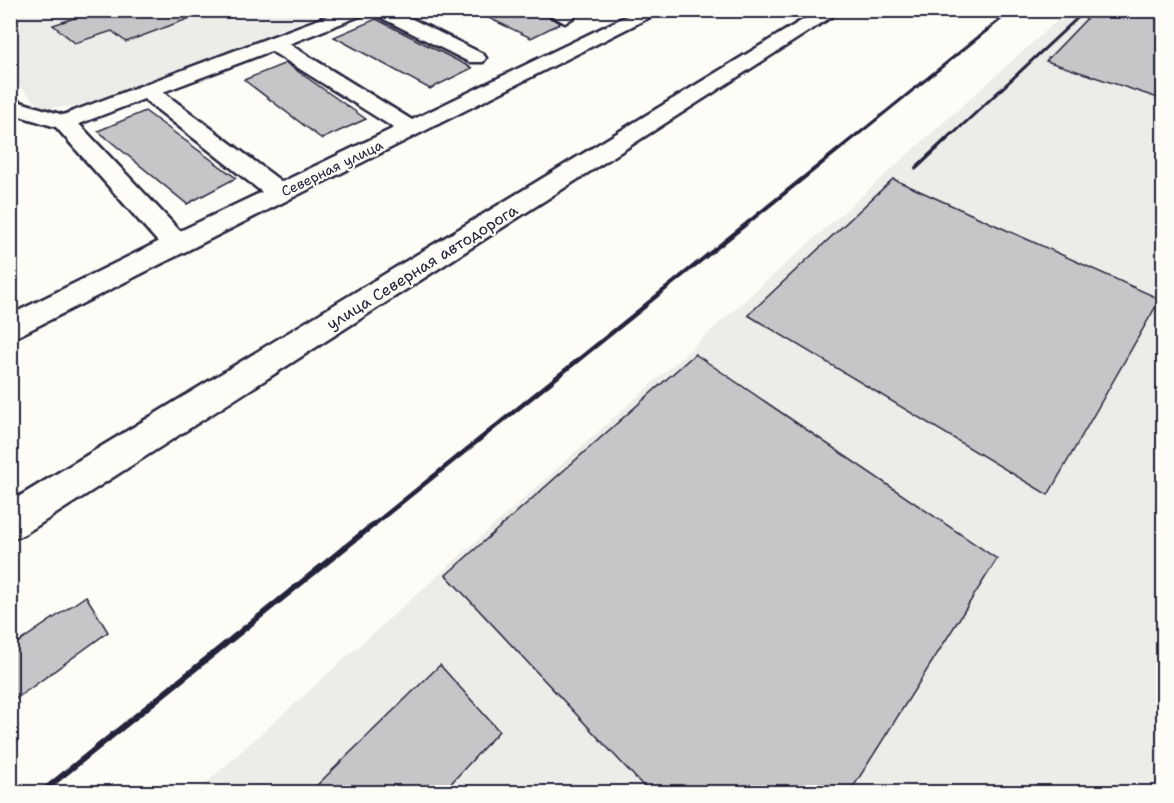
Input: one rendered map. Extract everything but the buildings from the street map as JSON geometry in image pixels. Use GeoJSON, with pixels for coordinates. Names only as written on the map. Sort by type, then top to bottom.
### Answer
{"type":"FeatureCollection","features":[{"type":"Feature","properties":{"kind":"main road"},"geometry":{"type":"LineString","coordinates":[[64,122],[362,10]]}},
{"type":"Feature","properties":{"kind":"main road"},"geometry":{"type":"LineString","coordinates":[[378,10],[476,58]]}},
{"type":"Feature","properties":{"kind":"main road","name":"Северная улица"},"geometry":{"type":"LineString","coordinates":[[10,329],[176,244],[656,10]]}},
{"type":"Feature","properties":{"kind":"main road","name":"улица Северная автодорога"},"geometry":{"type":"LineString","coordinates":[[10,523],[833,10]]}},
{"type":"Feature","properties":{"kind":"main road"},"geometry":{"type":"LineString","coordinates":[[274,44],[411,129]]}},
{"type":"Feature","properties":{"kind":"main road"},"geometry":{"type":"LineString","coordinates":[[147,92],[280,193]]}},
{"type":"Feature","properties":{"kind":"main road"},"geometry":{"type":"LineString","coordinates":[[10,106],[64,122],[176,244]]}},
{"type":"Feature","properties":{"kind":"shaded area"},"geometry":{"type":"Polygon","coordinates":[[[314,10],[320,14],[87,106],[42,108],[11,78],[10,11],[314,10]]]}},
{"type":"Feature","properties":{"kind":"shaded area"},"geometry":{"type":"Polygon","coordinates":[[[1068,11],[1163,11],[1163,792],[196,792],[1068,11]]]}},
{"type":"Feature","properties":{"kind":"railway"},"geometry":{"type":"LineString","coordinates":[[856,136],[1012,10]]}},
{"type":"Feature","properties":{"kind":"railway"},"geometry":{"type":"LineString","coordinates":[[951,136],[1086,10]]}},
{"type":"Feature","properties":{"kind":"railway"},"geometry":{"type":"LineString","coordinates":[[643,307],[858,134]]}},
{"type":"Feature","properties":{"kind":"railway"},"geometry":{"type":"LineString","coordinates":[[916,168],[952,134]]}},
{"type":"Feature","properties":{"kind":"railway"},"geometry":{"type":"LineString","coordinates":[[372,526],[645,306]]}},
{"type":"Feature","properties":{"kind":"railway"},"geometry":{"type":"LineString","coordinates":[[42,792],[374,524]]}}]}
